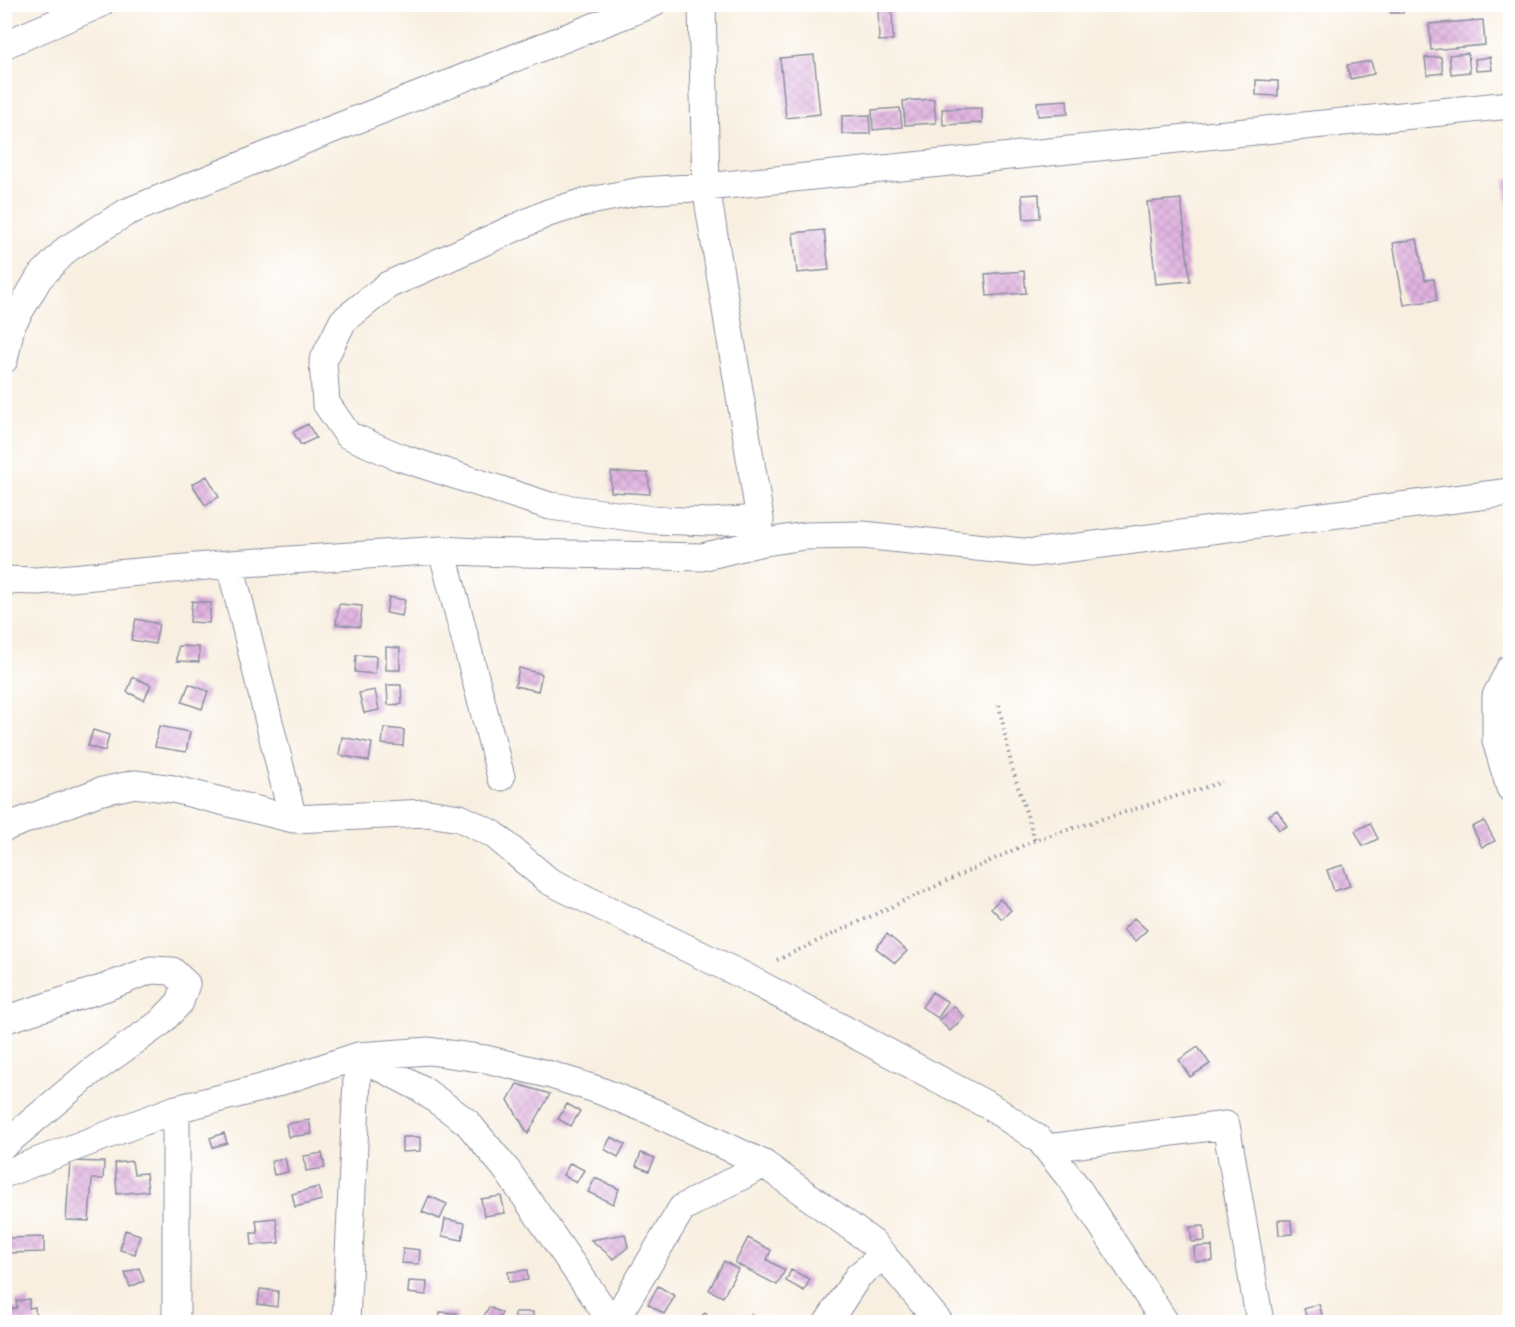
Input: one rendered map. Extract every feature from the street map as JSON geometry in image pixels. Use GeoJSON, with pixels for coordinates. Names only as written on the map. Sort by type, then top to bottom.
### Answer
{"type":"FeatureCollection","features":[{"type":"Feature","properties":{"kind":"street"},"geometry":{"type":"LineString","coordinates":[[4,45],[100,4]]}},
{"type":"Feature","properties":{"kind":"street"},"geometry":{"type":"LineString","coordinates":[[4,360],[11,326],[39,278],[67,249],[127,212],[652,4]]}},
{"type":"Feature","properties":{"kind":"street"},"geometry":{"type":"LineString","coordinates":[[702,4],[706,187],[759,531]]}},
{"type":"Feature","properties":{"kind":"street"},"geometry":{"type":"LineString","coordinates":[[1510,105],[706,187],[641,191],[585,202],[548,213],[388,285],[344,321],[323,361],[326,404],[348,435],[399,457],[550,507],[653,520],[711,522],[759,531],[805,536],[863,535],[1032,553],[1510,492]]}},
{"type":"Feature","properties":{"kind":"street"},"geometry":{"type":"LineString","coordinates":[[4,580],[37,581],[230,564],[442,550],[702,556],[759,531]]}},
{"type":"Feature","properties":{"kind":"street"},"geometry":{"type":"LineString","coordinates":[[442,550],[501,777]]}},
{"type":"Feature","properties":{"kind":"street"},"geometry":{"type":"LineString","coordinates":[[230,564],[293,819]]}},
{"type":"Feature","properties":{"kind":"street"},"geometry":{"type":"LineString","coordinates":[[1510,669],[1497,696],[1496,741],[1510,788]]}},
{"type":"Feature","properties":{"kind":"street"},"geometry":{"type":"LineString","coordinates":[[4,828],[98,792],[135,784],[173,789],[293,819],[428,813],[460,818],[493,834],[549,881],[744,976],[991,1107],[1040,1140],[1082,1195],[1165,1323]]}},
{"type":"Feature","properties":{"kind":"street"},"geometry":{"type":"LineString","coordinates":[[4,1020],[152,970],[172,971],[186,984],[180,1002],[160,1023],[91,1072],[4,1145]]}},
{"type":"Feature","properties":{"kind":"street"},"geometry":{"type":"LineString","coordinates":[[4,1174],[176,1109],[261,1088],[358,1056],[429,1052],[486,1059],[598,1090],[651,1110],[764,1164],[873,1243],[939,1323]]}},
{"type":"Feature","properties":{"kind":"street"},"geometry":{"type":"LineString","coordinates":[[346,1323],[358,1056]]}},
{"type":"Feature","properties":{"kind":"street"},"geometry":{"type":"LineString","coordinates":[[358,1056],[420,1088],[467,1122],[506,1169],[613,1323],[682,1208],[764,1164]]}},
{"type":"Feature","properties":{"kind":"street"},"geometry":{"type":"LineString","coordinates":[[176,1109],[176,1323]]}},
{"type":"Feature","properties":{"kind":"street"},"geometry":{"type":"LineString","coordinates":[[1048,1148],[1226,1125],[1260,1323]]}},
{"type":"Feature","properties":{"kind":"street"},"geometry":{"type":"LineString","coordinates":[[828,1323],[858,1276],[884,1256]]}},
{"type":"Feature","properties":{"kind":"path"},"geometry":{"type":"LineString","coordinates":[[999,705],[1012,768],[1035,840]]}},
{"type":"Feature","properties":{"kind":"path"},"geometry":{"type":"LineString","coordinates":[[744,976],[1035,840],[1222,782]]}},
{"type":"Feature","properties":{"kind":"building"},"geometry":{"type":"Polygon","coordinates":[[[878,4],[892,4],[893,40],[879,41],[878,4]]]}},
{"type":"Feature","properties":{"kind":"building"},"geometry":{"type":"Polygon","coordinates":[[[1234,4],[1250,4],[1250,9],[1233,7],[1234,4]]]}},
{"type":"Feature","properties":{"kind":"building"},"geometry":{"type":"Polygon","coordinates":[[[1390,4],[1402,4],[1403,13],[1391,13],[1390,4]]]}},
{"type":"Feature","properties":{"kind":"building"},"geometry":{"type":"Polygon","coordinates":[[[1483,20],[1485,45],[1431,50],[1429,24],[1483,20]]]}},
{"type":"Feature","properties":{"kind":"building"},"geometry":{"type":"Polygon","coordinates":[[[1468,53],[1470,72],[1451,74],[1449,55],[1468,53]]]}},
{"type":"Feature","properties":{"kind":"building"},"geometry":{"type":"Polygon","coordinates":[[[814,55],[820,114],[786,118],[780,58],[814,55]]]}},
{"type":"Feature","properties":{"kind":"building"},"geometry":{"type":"Polygon","coordinates":[[[1441,57],[1443,73],[1427,75],[1425,58],[1441,57]]]}},
{"type":"Feature","properties":{"kind":"building"},"geometry":{"type":"Polygon","coordinates":[[[1490,57],[1492,70],[1476,71],[1475,59],[1490,57]]]}},
{"type":"Feature","properties":{"kind":"building"},"geometry":{"type":"Polygon","coordinates":[[[1371,61],[1374,74],[1350,79],[1347,65],[1371,61]]]}},
{"type":"Feature","properties":{"kind":"building"},"geometry":{"type":"Polygon","coordinates":[[[1256,80],[1278,81],[1278,96],[1256,95],[1256,80]]]}},
{"type":"Feature","properties":{"kind":"building"},"geometry":{"type":"Polygon","coordinates":[[[934,99],[936,123],[905,125],[903,101],[934,99]]]}},
{"type":"Feature","properties":{"kind":"building"},"geometry":{"type":"Polygon","coordinates":[[[1067,100],[1068,114],[1038,116],[1037,102],[1067,100]]]}},
{"type":"Feature","properties":{"kind":"building"},"geometry":{"type":"Polygon","coordinates":[[[900,108],[902,127],[873,130],[872,110],[900,108]]]}},
{"type":"Feature","properties":{"kind":"building"},"geometry":{"type":"Polygon","coordinates":[[[982,108],[982,123],[943,125],[942,109],[982,108]]]}},
{"type":"Feature","properties":{"kind":"building"},"geometry":{"type":"Polygon","coordinates":[[[870,115],[870,134],[842,134],[842,116],[870,115]]]}},
{"type":"Feature","properties":{"kind":"building"},"geometry":{"type":"Polygon","coordinates":[[[1510,179],[1510,204],[1508,205],[1504,180],[1510,179]]]}},
{"type":"Feature","properties":{"kind":"building"},"geometry":{"type":"Polygon","coordinates":[[[1039,194],[1040,218],[1024,219],[1022,195],[1039,194]]]}},
{"type":"Feature","properties":{"kind":"building"},"geometry":{"type":"Polygon","coordinates":[[[1181,199],[1190,281],[1156,284],[1147,202],[1181,199]]]}},
{"type":"Feature","properties":{"kind":"building"},"geometry":{"type":"Polygon","coordinates":[[[824,230],[829,270],[797,273],[793,233],[824,230]]]}},
{"type":"Feature","properties":{"kind":"building"},"geometry":{"type":"Polygon","coordinates":[[[1417,239],[1425,280],[1434,279],[1437,300],[1404,305],[1393,243],[1417,239]]]}},
{"type":"Feature","properties":{"kind":"building"},"geometry":{"type":"Polygon","coordinates":[[[1024,271],[1026,293],[987,296],[985,274],[1024,271]]]}},
{"type":"Feature","properties":{"kind":"building"},"geometry":{"type":"Polygon","coordinates":[[[308,424],[316,438],[301,445],[293,432],[308,424]]]}},
{"type":"Feature","properties":{"kind":"building"},"geometry":{"type":"Polygon","coordinates":[[[611,472],[648,473],[650,494],[611,492],[611,472]]]}},
{"type":"Feature","properties":{"kind":"building"},"geometry":{"type":"Polygon","coordinates":[[[207,476],[219,497],[205,505],[192,484],[207,476]]]}},
{"type":"Feature","properties":{"kind":"building"},"geometry":{"type":"Polygon","coordinates":[[[389,597],[405,600],[402,616],[386,613],[389,597]]]}},
{"type":"Feature","properties":{"kind":"building"},"geometry":{"type":"Polygon","coordinates":[[[192,601],[211,603],[209,623],[190,622],[192,601]]]}},
{"type":"Feature","properties":{"kind":"building"},"geometry":{"type":"Polygon","coordinates":[[[339,604],[362,606],[360,627],[336,624],[339,604]]]}},
{"type":"Feature","properties":{"kind":"building"},"geometry":{"type":"Polygon","coordinates":[[[136,619],[159,624],[155,644],[131,640],[136,619]]]}},
{"type":"Feature","properties":{"kind":"building"},"geometry":{"type":"Polygon","coordinates":[[[178,646],[199,647],[199,662],[177,661],[178,646]]]}},
{"type":"Feature","properties":{"kind":"building"},"geometry":{"type":"Polygon","coordinates":[[[386,647],[400,648],[400,670],[386,670],[386,647]]]}},
{"type":"Feature","properties":{"kind":"building"},"geometry":{"type":"Polygon","coordinates":[[[356,655],[376,656],[375,674],[355,672],[356,655]]]}},
{"type":"Feature","properties":{"kind":"building"},"geometry":{"type":"Polygon","coordinates":[[[519,668],[542,674],[538,691],[515,686],[519,668]]]}},
{"type":"Feature","properties":{"kind":"building"},"geometry":{"type":"Polygon","coordinates":[[[133,677],[151,685],[144,700],[127,692],[133,677]]]}},
{"type":"Feature","properties":{"kind":"building"},"geometry":{"type":"Polygon","coordinates":[[[189,684],[208,691],[202,709],[182,702],[189,684]]]}},
{"type":"Feature","properties":{"kind":"building"},"geometry":{"type":"Polygon","coordinates":[[[387,685],[401,685],[402,704],[388,705],[387,685]]]}},
{"type":"Feature","properties":{"kind":"building"},"geometry":{"type":"Polygon","coordinates":[[[375,690],[379,710],[364,713],[359,693],[375,690]]]}},
{"type":"Feature","properties":{"kind":"building"},"geometry":{"type":"Polygon","coordinates":[[[159,726],[190,732],[186,752],[155,747],[159,726]]]}},
{"type":"Feature","properties":{"kind":"building"},"geometry":{"type":"Polygon","coordinates":[[[384,728],[404,730],[403,746],[382,744],[384,728]]]}},
{"type":"Feature","properties":{"kind":"building"},"geometry":{"type":"Polygon","coordinates":[[[93,730],[109,735],[105,751],[88,746],[93,730]]]}},
{"type":"Feature","properties":{"kind":"building"},"geometry":{"type":"Polygon","coordinates":[[[342,737],[372,743],[369,761],[339,755],[342,737]]]}},
{"type":"Feature","properties":{"kind":"building"},"geometry":{"type":"Polygon","coordinates":[[[1277,810],[1287,826],[1279,830],[1269,815],[1277,810]]]}},
{"type":"Feature","properties":{"kind":"building"},"geometry":{"type":"Polygon","coordinates":[[[1484,821],[1495,841],[1482,847],[1472,827],[1484,821]]]}},
{"type":"Feature","properties":{"kind":"building"},"geometry":{"type":"Polygon","coordinates":[[[1370,823],[1378,839],[1363,846],[1355,831],[1370,823]]]}},
{"type":"Feature","properties":{"kind":"building"},"geometry":{"type":"Polygon","coordinates":[[[1343,865],[1350,886],[1334,891],[1327,870],[1343,865]]]}},
{"type":"Feature","properties":{"kind":"building"},"geometry":{"type":"Polygon","coordinates":[[[1000,899],[1011,910],[1002,919],[991,908],[1000,899]]]}},
{"type":"Feature","properties":{"kind":"building"},"geometry":{"type":"Polygon","coordinates":[[[1134,918],[1147,930],[1135,941],[1123,930],[1134,918]]]}},
{"type":"Feature","properties":{"kind":"building"},"geometry":{"type":"Polygon","coordinates":[[[887,934],[907,951],[895,963],[876,948],[887,934]]]}},
{"type":"Feature","properties":{"kind":"building"},"geometry":{"type":"Polygon","coordinates":[[[932,992],[948,1002],[938,1018],[922,1007],[932,992]]]}},
{"type":"Feature","properties":{"kind":"building"},"geometry":{"type":"Polygon","coordinates":[[[954,1006],[964,1017],[950,1031],[939,1020],[954,1006]]]}},
{"type":"Feature","properties":{"kind":"building"},"geometry":{"type":"Polygon","coordinates":[[[1198,1047],[1210,1064],[1190,1077],[1179,1060],[1198,1047]]]}},
{"type":"Feature","properties":{"kind":"building"},"geometry":{"type":"Polygon","coordinates":[[[517,1084],[550,1094],[528,1134],[508,1100],[517,1084]]]}},
{"type":"Feature","properties":{"kind":"building"},"geometry":{"type":"Polygon","coordinates":[[[567,1104],[580,1111],[571,1126],[558,1119],[567,1104]]]}},
{"type":"Feature","properties":{"kind":"building"},"geometry":{"type":"Polygon","coordinates":[[[309,1120],[312,1134],[288,1137],[286,1124],[309,1120]]]}},
{"type":"Feature","properties":{"kind":"building"},"geometry":{"type":"Polygon","coordinates":[[[224,1133],[227,1143],[213,1147],[210,1138],[224,1133]]]}},
{"type":"Feature","properties":{"kind":"building"},"geometry":{"type":"Polygon","coordinates":[[[402,1137],[420,1137],[420,1151],[402,1152],[402,1137]]]}},
{"type":"Feature","properties":{"kind":"building"},"geometry":{"type":"Polygon","coordinates":[[[611,1137],[625,1144],[618,1157],[604,1149],[611,1137]]]}},
{"type":"Feature","properties":{"kind":"building"},"geometry":{"type":"Polygon","coordinates":[[[322,1153],[325,1168],[306,1171],[304,1156],[322,1153]]]}},
{"type":"Feature","properties":{"kind":"building"},"geometry":{"type":"Polygon","coordinates":[[[641,1153],[655,1158],[649,1171],[636,1166],[641,1153]]]}},
{"type":"Feature","properties":{"kind":"building"},"geometry":{"type":"Polygon","coordinates":[[[285,1158],[288,1172],[274,1175],[271,1161],[285,1158]]]}},
{"type":"Feature","properties":{"kind":"building"},"geometry":{"type":"Polygon","coordinates":[[[70,1161],[104,1162],[103,1179],[92,1179],[89,1221],[66,1220],[70,1161]]]}},
{"type":"Feature","properties":{"kind":"building"},"geometry":{"type":"Polygon","coordinates":[[[132,1161],[134,1174],[146,1173],[148,1191],[117,1194],[115,1163],[132,1161]]]}},
{"type":"Feature","properties":{"kind":"building"},"geometry":{"type":"Polygon","coordinates":[[[570,1163],[584,1170],[576,1183],[563,1175],[570,1163]]]}},
{"type":"Feature","properties":{"kind":"building"},"geometry":{"type":"Polygon","coordinates":[[[595,1178],[619,1189],[613,1204],[588,1192],[595,1178]]]}},
{"type":"Feature","properties":{"kind":"building"},"geometry":{"type":"Polygon","coordinates":[[[318,1187],[322,1200],[295,1207],[292,1194],[318,1187]]]}},
{"type":"Feature","properties":{"kind":"building"},"geometry":{"type":"Polygon","coordinates":[[[429,1196],[447,1204],[440,1219],[422,1212],[429,1196]]]}},
{"type":"Feature","properties":{"kind":"building"},"geometry":{"type":"Polygon","coordinates":[[[501,1196],[505,1213],[484,1216],[481,1199],[501,1196]]]}},
{"type":"Feature","properties":{"kind":"building"},"geometry":{"type":"Polygon","coordinates":[[[276,1218],[279,1243],[252,1245],[251,1233],[258,1233],[256,1220],[276,1218]]]}},
{"type":"Feature","properties":{"kind":"building"},"geometry":{"type":"Polygon","coordinates":[[[445,1219],[465,1223],[462,1240],[442,1236],[445,1219]]]}},
{"type":"Feature","properties":{"kind":"building"},"geometry":{"type":"Polygon","coordinates":[[[1278,1220],[1291,1220],[1292,1234],[1279,1235],[1278,1220]]]}},
{"type":"Feature","properties":{"kind":"building"},"geometry":{"type":"Polygon","coordinates":[[[1204,1226],[1205,1241],[1192,1242],[1190,1227],[1204,1226]]]}},
{"type":"Feature","properties":{"kind":"building"},"geometry":{"type":"Polygon","coordinates":[[[125,1230],[140,1235],[135,1254],[120,1250],[125,1230]]]}},
{"type":"Feature","properties":{"kind":"building"},"geometry":{"type":"Polygon","coordinates":[[[625,1234],[628,1247],[614,1259],[591,1240],[625,1234]]]}},
{"type":"Feature","properties":{"kind":"building"},"geometry":{"type":"Polygon","coordinates":[[[44,1237],[44,1252],[9,1253],[9,1238],[44,1237]]]}},
{"type":"Feature","properties":{"kind":"building"},"geometry":{"type":"Polygon","coordinates":[[[748,1238],[771,1250],[767,1260],[785,1270],[777,1285],[735,1263],[748,1238]]]}},
{"type":"Feature","properties":{"kind":"building"},"geometry":{"type":"Polygon","coordinates":[[[1212,1246],[1213,1261],[1195,1261],[1194,1247],[1212,1246]]]}},
{"type":"Feature","properties":{"kind":"building"},"geometry":{"type":"Polygon","coordinates":[[[403,1248],[420,1250],[419,1264],[402,1263],[403,1248]]]}},
{"type":"Feature","properties":{"kind":"building"},"geometry":{"type":"Polygon","coordinates":[[[724,1261],[738,1269],[723,1297],[709,1290],[724,1261]]]}},
{"type":"Feature","properties":{"kind":"building"},"geometry":{"type":"Polygon","coordinates":[[[139,1268],[144,1281],[130,1287],[125,1273],[139,1268]]]}},
{"type":"Feature","properties":{"kind":"building"},"geometry":{"type":"Polygon","coordinates":[[[527,1270],[528,1280],[509,1282],[508,1272],[527,1270]]]}},
{"type":"Feature","properties":{"kind":"building"},"geometry":{"type":"Polygon","coordinates":[[[791,1270],[810,1279],[804,1291],[786,1281],[791,1270]]]}},
{"type":"Feature","properties":{"kind":"building"},"geometry":{"type":"Polygon","coordinates":[[[409,1281],[427,1282],[426,1295],[408,1293],[409,1281]]]}},
{"type":"Feature","properties":{"kind":"building"},"geometry":{"type":"Polygon","coordinates":[[[658,1286],[675,1296],[664,1314],[648,1304],[658,1286]]]}},
{"type":"Feature","properties":{"kind":"building"},"geometry":{"type":"Polygon","coordinates":[[[260,1289],[278,1291],[277,1307],[258,1304],[260,1289]]]}},
{"type":"Feature","properties":{"kind":"building"},"geometry":{"type":"Polygon","coordinates":[[[29,1299],[29,1308],[35,1307],[36,1322],[7,1322],[6,1309],[17,1308],[16,1301],[29,1299]]]}},
{"type":"Feature","properties":{"kind":"building"},"geometry":{"type":"Polygon","coordinates":[[[1319,1304],[1323,1318],[1308,1322],[1304,1309],[1319,1304]]]}},
{"type":"Feature","properties":{"kind":"building"},"geometry":{"type":"Polygon","coordinates":[[[489,1307],[502,1313],[497,1322],[481,1321],[489,1307]]]}},
{"type":"Feature","properties":{"kind":"building"},"geometry":{"type":"Polygon","coordinates":[[[440,1312],[457,1313],[457,1322],[439,1322],[440,1312]]]}},
{"type":"Feature","properties":{"kind":"building"},"geometry":{"type":"Polygon","coordinates":[[[515,1312],[533,1312],[533,1322],[515,1322],[515,1312]]]}},
{"type":"Feature","properties":{"kind":"building"},"geometry":{"type":"Polygon","coordinates":[[[705,1313],[713,1322],[694,1322],[705,1313]]]}},
{"type":"Feature","properties":{"kind":"building"},"geometry":{"type":"Polygon","coordinates":[[[751,1314],[761,1322],[743,1322],[751,1314]]]}}]}
